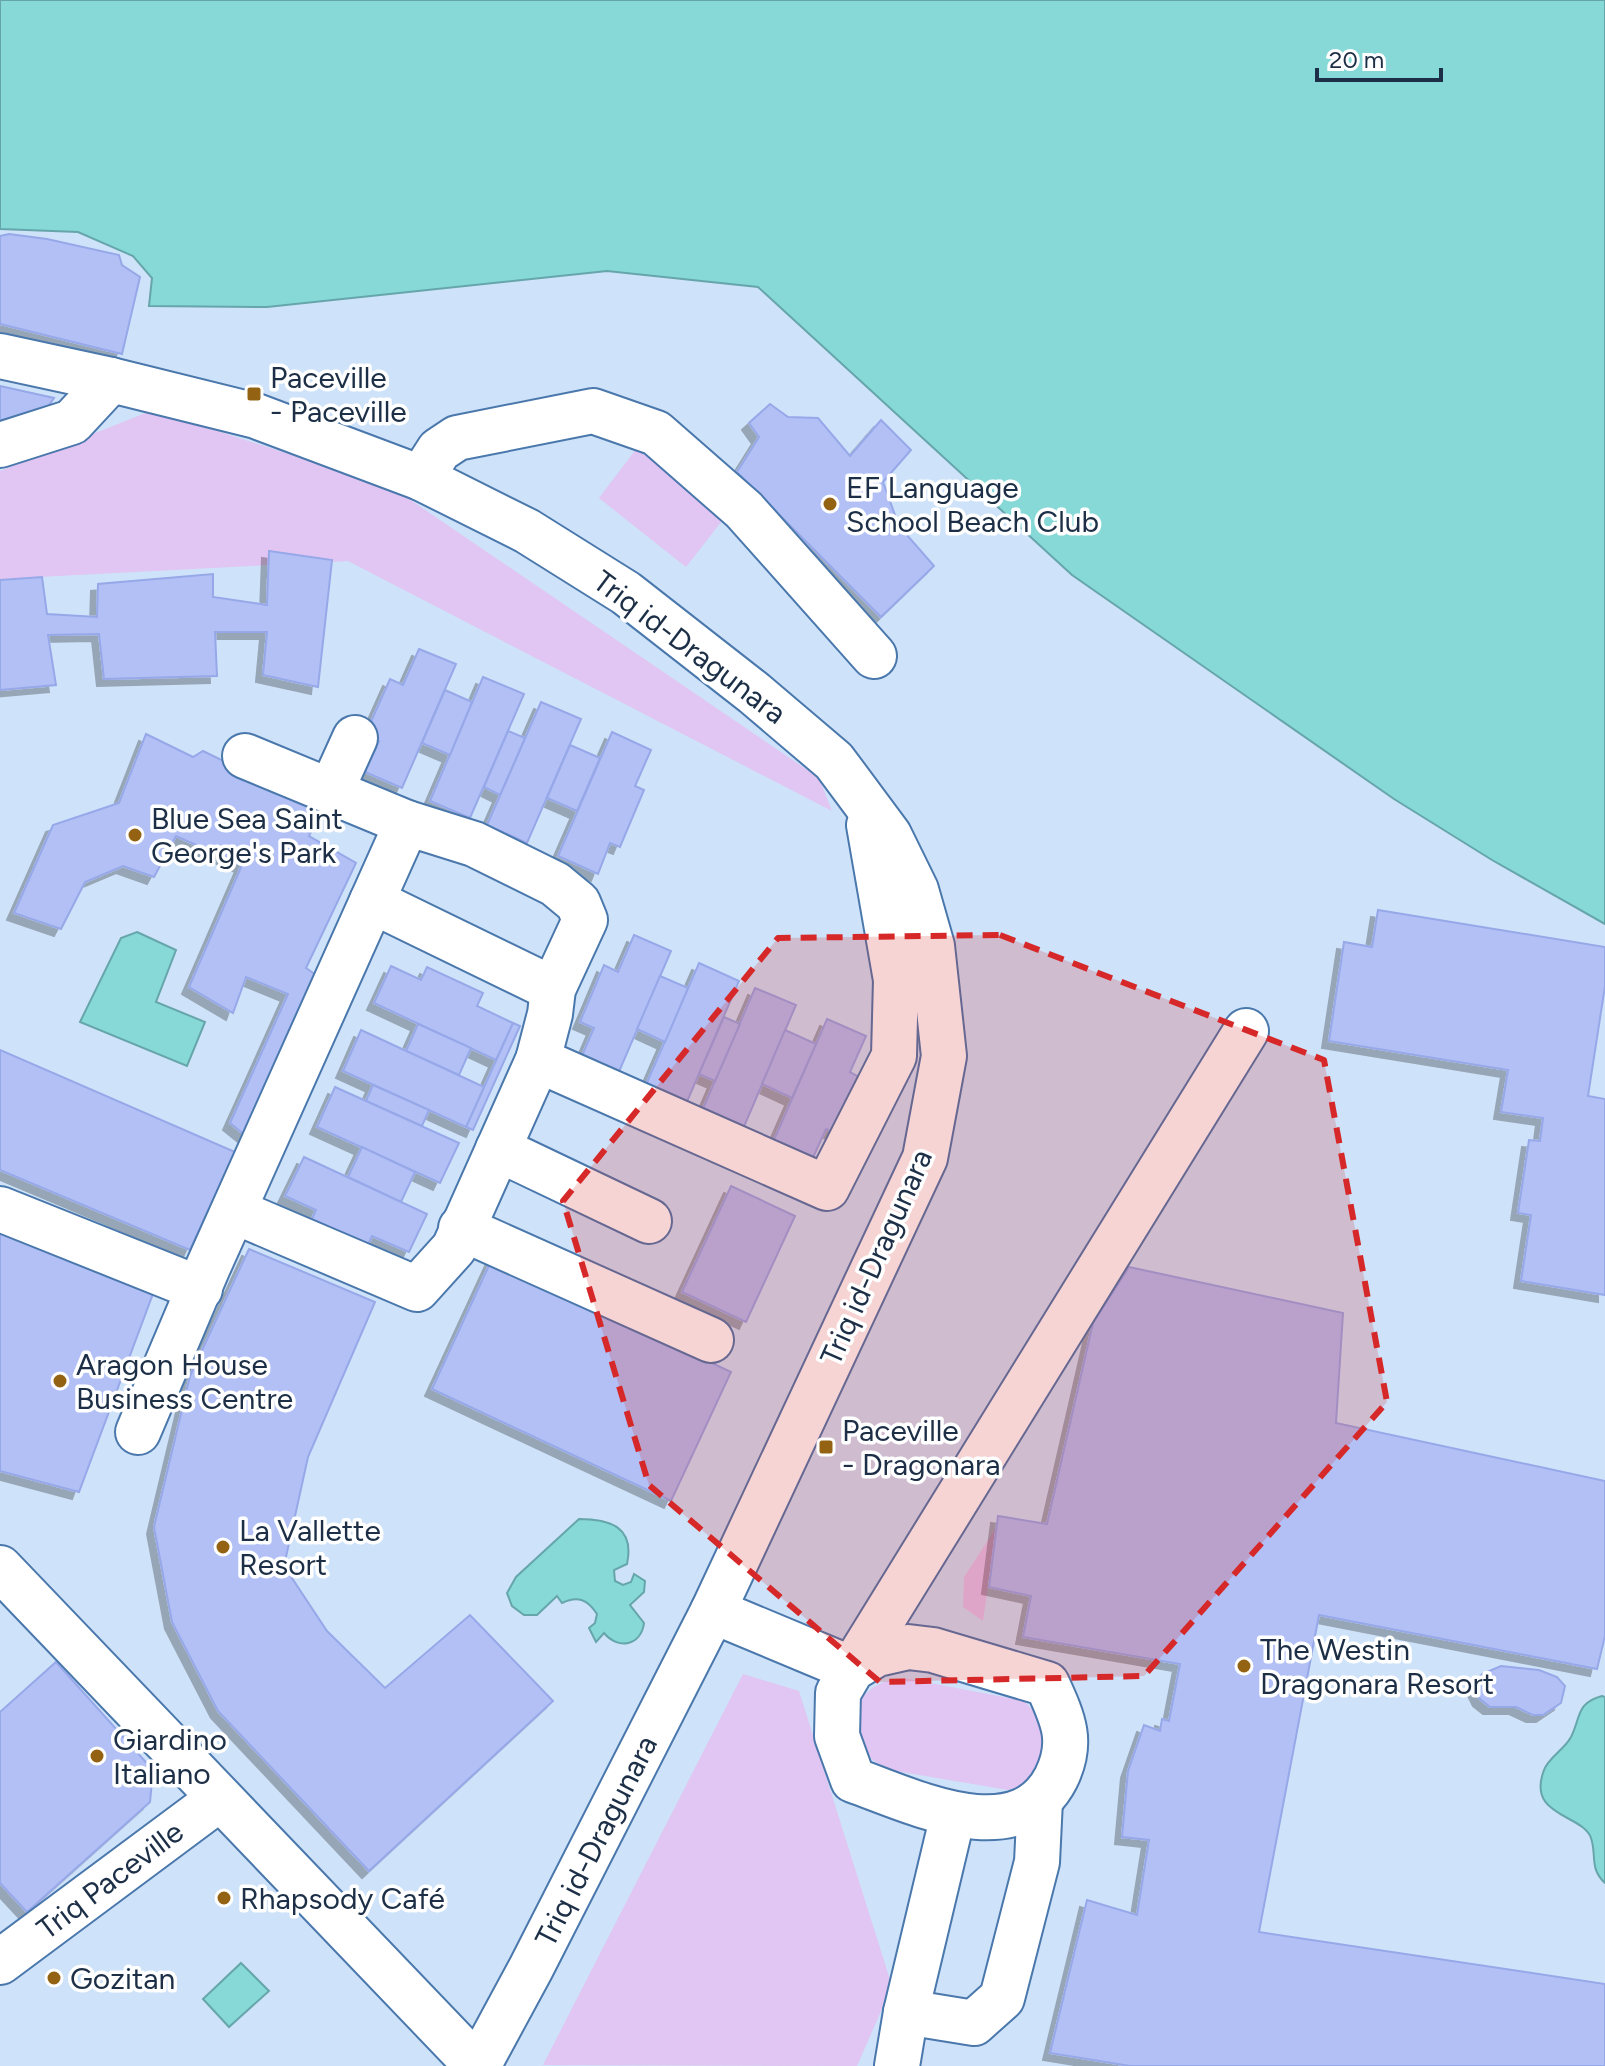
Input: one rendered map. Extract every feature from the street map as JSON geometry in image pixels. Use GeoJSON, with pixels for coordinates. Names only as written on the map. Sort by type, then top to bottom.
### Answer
{"type":"FeatureCollection","features":[{"type":"Feature","properties":{"kind":"street","name":"Triq id-Dragunara"},"geometry":{"type":"LineString","coordinates":[[0,356],[256,416],[421,478],[527,531],[626,593],[754,693],[834,761],[889,835],[916,890],[932,946],[944,1056],[925,1158],[713,1611],[531,1968],[477,2066],[0,1568]]}},
{"type":"Feature","properties":{"kind":"street"},"geometry":{"type":"LineString","coordinates":[[0,445],[72,422],[111,380]]}},
{"type":"Feature","properties":{"kind":"street"},"geometry":{"type":"LineString","coordinates":[[421,478],[439,450],[457,438],[593,411],[656,433],[744,510],[874,656]]}},
{"type":"Feature","properties":{"kind":"street"},"geometry":{"type":"LineString","coordinates":[[331,791],[355,738]]}},
{"type":"Feature","properties":{"kind":"street"},"geometry":{"type":"LineString","coordinates":[[234,1211],[417,1289],[454,1248],[538,1060],[553,989],[585,920],[578,903],[555,884],[474,844],[407,823],[245,756]]}},
{"type":"Feature","properties":{"kind":"street"},"geometry":{"type":"LineString","coordinates":[[538,1060],[827,1188],[894,1056],[896,980],[864,799]]}},
{"type":"Feature","properties":{"kind":"street"},"geometry":{"type":"LineString","coordinates":[[138,1432],[407,823]]}},
{"type":"Feature","properties":{"kind":"street"},"geometry":{"type":"LineString","coordinates":[[372,901],[553,989]]}},
{"type":"Feature","properties":{"kind":"street"},"geometry":{"type":"LineString","coordinates":[[852,1669],[877,1654],[908,1647],[933,1650],[1047,1684],[1061,1713],[1067,1738],[1063,1764],[1053,1784],[1040,1800],[1015,1814],[993,1817],[953,1815],[853,1780],[837,1736],[835,1714],[838,1693],[852,1669],[904,1589],[1246,1031]]}},
{"type":"Feature","properties":{"kind":"street"},"geometry":{"type":"LineString","coordinates":[[498,1149],[649,1221]]}},
{"type":"Feature","properties":{"kind":"street"},"geometry":{"type":"LineString","coordinates":[[0,1209],[200,1289]]}},
{"type":"Feature","properties":{"kind":"street"},"geometry":{"type":"LineString","coordinates":[[461,1228],[711,1340]]}},
{"type":"Feature","properties":{"kind":"street"},"geometry":{"type":"LineString","coordinates":[[904,1589],[908,1647]]}},
{"type":"Feature","properties":{"kind":"street"},"geometry":{"type":"LineString","coordinates":[[713,1611],[852,1669]]}},
{"type":"Feature","properties":{"kind":"street","name":"Triq Paceville"},"geometry":{"type":"LineString","coordinates":[[0,1962],[219,1799]]}},
{"type":"Feature","properties":{"kind":"street"},"geometry":{"type":"LineString","coordinates":[[906,2012],[974,2023],[1002,1998],[1037,1862],[1040,1800]]}},
{"type":"Feature","properties":{"kind":"street"},"geometry":{"type":"LineString","coordinates":[[908,2064],[906,2012],[953,1815]]}},
{"type":"Feature","properties":{"kind":"highlighted area"},"geometry":{"type":"Polygon","coordinates":[[[1000,935],[1324,1060],[1387,1402],[1144,1676],[880,1682],[649,1485],[563,1201],[778,938],[1000,935]]]}},
{"type":"Feature","properties":{"kind":"shaded area"},"geometry":{"type":"Polygon","coordinates":[[[0,0],[1605,0],[1605,924],[1492,860],[1394,799],[1072,575],[758,287],[607,271],[267,307],[149,306],[152,278],[133,256],[78,232],[0,229],[0,0]]]}},
{"type":"Feature","properties":{"kind":"shaded area"},"geometry":{"type":"Polygon","coordinates":[[[153,410],[393,488],[819,778],[832,811],[348,561],[0,579],[0,471],[153,410]]]}},
{"type":"Feature","properties":{"kind":"shaded area"},"geometry":{"type":"Polygon","coordinates":[[[637,448],[725,517],[686,567],[599,498],[637,448]]]}},
{"type":"Feature","properties":{"kind":"shaded area"},"geometry":{"type":"Polygon","coordinates":[[[137,932],[176,950],[156,1002],[205,1022],[187,1066],[80,1022],[121,938],[137,932]]]}},
{"type":"Feature","properties":{"kind":"shaded area"},"geometry":{"type":"Polygon","coordinates":[[[579,1519],[610,1523],[624,1534],[629,1551],[627,1564],[614,1570],[615,1581],[623,1585],[631,1582],[634,1574],[645,1581],[644,1592],[630,1605],[644,1623],[634,1641],[616,1642],[604,1633],[596,1642],[589,1628],[595,1623],[597,1614],[582,1600],[562,1603],[557,1596],[537,1615],[524,1615],[512,1606],[507,1593],[516,1577],[579,1519]]]}},
{"type":"Feature","properties":{"kind":"shaded area"},"geometry":{"type":"Polygon","coordinates":[[[996,1528],[983,1621],[963,1607],[964,1577],[996,1528]]]}},
{"type":"Feature","properties":{"kind":"shaded area"},"geometry":{"type":"Polygon","coordinates":[[[743,1674],[799,1691],[892,1986],[857,2066],[543,2065],[743,1674]]]}},
{"type":"Feature","properties":{"kind":"shaded area"},"geometry":{"type":"Polygon","coordinates":[[[904,1678],[1024,1701],[1043,1721],[1044,1765],[1024,1785],[1008,1790],[890,1770],[873,1760],[861,1746],[855,1732],[854,1717],[859,1703],[869,1691],[884,1682],[904,1678]]]}},
{"type":"Feature","properties":{"kind":"shaded area"},"geometry":{"type":"Polygon","coordinates":[[[1605,1697],[1605,1883],[1595,1867],[1593,1844],[1586,1830],[1549,1806],[1543,1797],[1541,1785],[1546,1765],[1571,1737],[1583,1707],[1605,1697]]]}},
{"type":"Feature","properties":{"kind":"shaded area"},"geometry":{"type":"Polygon","coordinates":[[[241,1963],[269,1991],[229,2027],[203,1999],[241,1963]]]}},
{"type":"Feature","properties":{"kind":"building"},"geometry":{"type":"Polygon","coordinates":[[[9,234],[119,255],[122,265],[140,277],[122,354],[0,324],[0,236],[9,234]]]}},
{"type":"Feature","properties":{"kind":"building"},"geometry":{"type":"Polygon","coordinates":[[[0,386],[54,398],[37,423],[0,438],[0,386]]]}},
{"type":"Feature","properties":{"kind":"building","name":"EF Language School Beach Club"},"geometry":{"type":"Polygon","coordinates":[[[770,404],[788,417],[818,418],[850,456],[881,420],[911,450],[883,482],[899,526],[934,566],[881,617],[737,472],[759,437],[749,423],[770,404]]]}},
{"type":"Feature","properties":{"kind":"building"},"geometry":{"type":"Polygon","coordinates":[[[269,551],[332,560],[318,687],[263,675],[267,632],[215,632],[217,676],[104,679],[99,634],[48,635],[56,685],[0,690],[0,580],[42,577],[47,614],[97,617],[98,584],[213,574],[213,597],[267,605],[269,551]]]}},
{"type":"Feature","properties":{"kind":"building"},"geometry":{"type":"Polygon","coordinates":[[[419,649],[456,664],[402,788],[365,772],[379,741],[365,735],[390,679],[403,685],[419,649]]]}},
{"type":"Feature","properties":{"kind":"building"},"geometry":{"type":"Polygon","coordinates":[[[483,677],[524,694],[470,818],[430,801],[483,677]]]}},
{"type":"Feature","properties":{"kind":"building"},"geometry":{"type":"Polygon","coordinates":[[[445,690],[472,702],[450,755],[422,743],[445,690]]]}},
{"type":"Feature","properties":{"kind":"building"},"geometry":{"type":"Polygon","coordinates":[[[541,702],[581,719],[527,843],[487,825],[541,702]]]}},
{"type":"Feature","properties":{"kind":"building"},"geometry":{"type":"Polygon","coordinates":[[[508,731],[525,738],[500,795],[484,787],[508,731]]]}},
{"type":"Feature","properties":{"kind":"building"},"geometry":{"type":"Polygon","coordinates":[[[612,732],[651,750],[635,786],[644,790],[620,847],[610,843],[598,874],[558,856],[612,732]]]}},
{"type":"Feature","properties":{"kind":"building"},"geometry":{"type":"Polygon","coordinates":[[[146,734],[193,757],[203,751],[322,809],[309,836],[356,863],[306,968],[319,977],[246,1136],[230,1123],[288,994],[246,977],[233,1013],[189,987],[242,865],[176,836],[154,877],[123,866],[85,882],[61,929],[14,913],[53,825],[119,803],[146,734]]]}},
{"type":"Feature","properties":{"kind":"building"},"geometry":{"type":"Polygon","coordinates":[[[570,745],[600,758],[577,811],[547,798],[570,745]]]}},
{"type":"Feature","properties":{"kind":"building"},"geometry":{"type":"Polygon","coordinates":[[[1378,910],[1605,947],[1605,986],[1588,1096],[1605,1099],[1605,1295],[1521,1281],[1531,1215],[1518,1213],[1529,1140],[1540,1141],[1543,1118],[1501,1112],[1508,1070],[1329,1041],[1344,942],[1372,947],[1378,910]]]}},
{"type":"Feature","properties":{"kind":"building"},"geometry":{"type":"Polygon","coordinates":[[[634,935],[671,951],[618,1074],[581,1058],[594,1028],[580,1022],[604,965],[618,972],[634,935]]]}},
{"type":"Feature","properties":{"kind":"building"},"geometry":{"type":"Polygon","coordinates":[[[699,963],[739,981],[686,1104],[645,1087],[699,963]]]}},
{"type":"Feature","properties":{"kind":"building"},"geometry":{"type":"Polygon","coordinates":[[[391,966],[421,980],[427,967],[483,993],[477,1006],[513,1023],[496,1060],[374,1003],[391,966]]]}},
{"type":"Feature","properties":{"kind":"building"},"geometry":{"type":"Polygon","coordinates":[[[660,976],[688,988],[665,1042],[637,1029],[660,976]]]}},
{"type":"Feature","properties":{"kind":"building"},"geometry":{"type":"Polygon","coordinates":[[[755,988],[796,1005],[743,1129],[702,1111],[755,988]]]}},
{"type":"Feature","properties":{"kind":"building"},"geometry":{"type":"Polygon","coordinates":[[[724,1017],[740,1024],[715,1081],[699,1074],[724,1017]]]}},
{"type":"Feature","properties":{"kind":"building"},"geometry":{"type":"Polygon","coordinates":[[[827,1019],[866,1036],[850,1072],[859,1077],[835,1133],[826,1129],[812,1160],[773,1142],[827,1019]]]}},
{"type":"Feature","properties":{"kind":"building"},"geometry":{"type":"Polygon","coordinates":[[[513,1023],[520,1026],[473,1130],[466,1127],[513,1023]]]}},
{"type":"Feature","properties":{"kind":"building"},"geometry":{"type":"Polygon","coordinates":[[[418,1024],[471,1048],[459,1075],[406,1051],[418,1024]]]}},
{"type":"Feature","properties":{"kind":"building"},"geometry":{"type":"Polygon","coordinates":[[[361,1030],[484,1087],[466,1127],[343,1071],[361,1030]]]}},
{"type":"Feature","properties":{"kind":"building"},"geometry":{"type":"Polygon","coordinates":[[[785,1030],[816,1044],[792,1098],[762,1084],[785,1030]]]}},
{"type":"Feature","properties":{"kind":"building"},"geometry":{"type":"Polygon","coordinates":[[[0,1050],[235,1152],[190,1250],[0,1170],[0,1050]]]}},
{"type":"Feature","properties":{"kind":"building"},"geometry":{"type":"Polygon","coordinates":[[[373,1085],[429,1110],[422,1126],[366,1101],[373,1085]]]}},
{"type":"Feature","properties":{"kind":"building"},"geometry":{"type":"Polygon","coordinates":[[[335,1087],[459,1143],[440,1183],[317,1127],[335,1087]]]}},
{"type":"Feature","properties":{"kind":"building"},"geometry":{"type":"Polygon","coordinates":[[[362,1147],[415,1172],[401,1202],[348,1177],[362,1147]]]}},
{"type":"Feature","properties":{"kind":"building"},"geometry":{"type":"Polygon","coordinates":[[[304,1157],[427,1214],[409,1252],[372,1236],[368,1245],[312,1219],[316,1210],[285,1196],[304,1157]]]}},
{"type":"Feature","properties":{"kind":"building"},"geometry":{"type":"Polygon","coordinates":[[[731,1186],[795,1216],[746,1322],[682,1292],[731,1186]]]}},
{"type":"Feature","properties":{"kind":"building","name":"Aragon House Business Centre"},"geometry":{"type":"Polygon","coordinates":[[[0,1227],[154,1291],[79,1492],[0,1471],[0,1227]]]}},
{"type":"Feature","properties":{"kind":"building","name":"La Vallette Resort"},"geometry":{"type":"Polygon","coordinates":[[[249,1249],[375,1302],[308,1457],[284,1566],[327,1631],[385,1688],[470,1615],[553,1701],[369,1871],[218,1711],[172,1622],[154,1527],[190,1376],[249,1249]]]}},
{"type":"Feature","properties":{"kind":"building"},"geometry":{"type":"Polygon","coordinates":[[[492,1259],[731,1372],[671,1501],[432,1389],[492,1259]]]}},
{"type":"Feature","properties":{"kind":"building","name":"The Westin Dragonara Resort"},"geometry":{"type":"Polygon","coordinates":[[[1129,1267],[1343,1313],[1336,1423],[1605,1481],[1605,1636],[1597,1669],[1319,1615],[1259,1932],[1605,1984],[1605,2066],[1130,2066],[1050,2053],[1087,1900],[1137,1915],[1149,1840],[1122,1837],[1128,1771],[1144,1725],[1160,1731],[1162,1719],[1169,1721],[1180,1664],[1023,1637],[1031,1596],[989,1587],[998,1516],[1047,1524],[1093,1323],[1129,1267]]]}},
{"type":"Feature","properties":{"kind":"building"},"geometry":{"type":"Polygon","coordinates":[[[56,1662],[153,1770],[150,1802],[27,1912],[0,1883],[0,1712],[56,1662]]]}},
{"type":"Feature","properties":{"kind":"building"},"geometry":{"type":"Polygon","coordinates":[[[1501,1666],[1539,1670],[1557,1677],[1565,1686],[1561,1703],[1543,1715],[1533,1715],[1516,1707],[1490,1707],[1480,1699],[1475,1689],[1482,1674],[1501,1666]]]}},
{"type":"Feature","properties":{"kind":"place","name":"Paceville - Paceville"},"geometry":{"type":"Point","coordinates":[254,394]}},
{"type":"Feature","properties":{"kind":"place","name":"EF Language School Beach Club"},"geometry":{"type":"Point","coordinates":[830,504]}},
{"type":"Feature","properties":{"kind":"place","name":"Blue Sea Saint George's Park"},"geometry":{"type":"Point","coordinates":[135,835]}},
{"type":"Feature","properties":{"kind":"place","name":"Aragon House Business Centre"},"geometry":{"type":"Point","coordinates":[60,1381]}},
{"type":"Feature","properties":{"kind":"place","name":"Paceville - Dragonara"},"geometry":{"type":"Point","coordinates":[826,1447]}},
{"type":"Feature","properties":{"kind":"place","name":"La Vallette Resort"},"geometry":{"type":"Point","coordinates":[223,1547]}},
{"type":"Feature","properties":{"kind":"place","name":"The Westin Dragonara Resort"},"geometry":{"type":"Point","coordinates":[1244,1666]}},
{"type":"Feature","properties":{"kind":"place","name":"Giardino Italiano"},"geometry":{"type":"Point","coordinates":[97,1756]}},
{"type":"Feature","properties":{"kind":"place","name":"Rhapsody Café"},"geometry":{"type":"Point","coordinates":[224,1898]}},
{"type":"Feature","properties":{"kind":"place","name":"Gozitan"},"geometry":{"type":"Point","coordinates":[54,1978]}}]}
